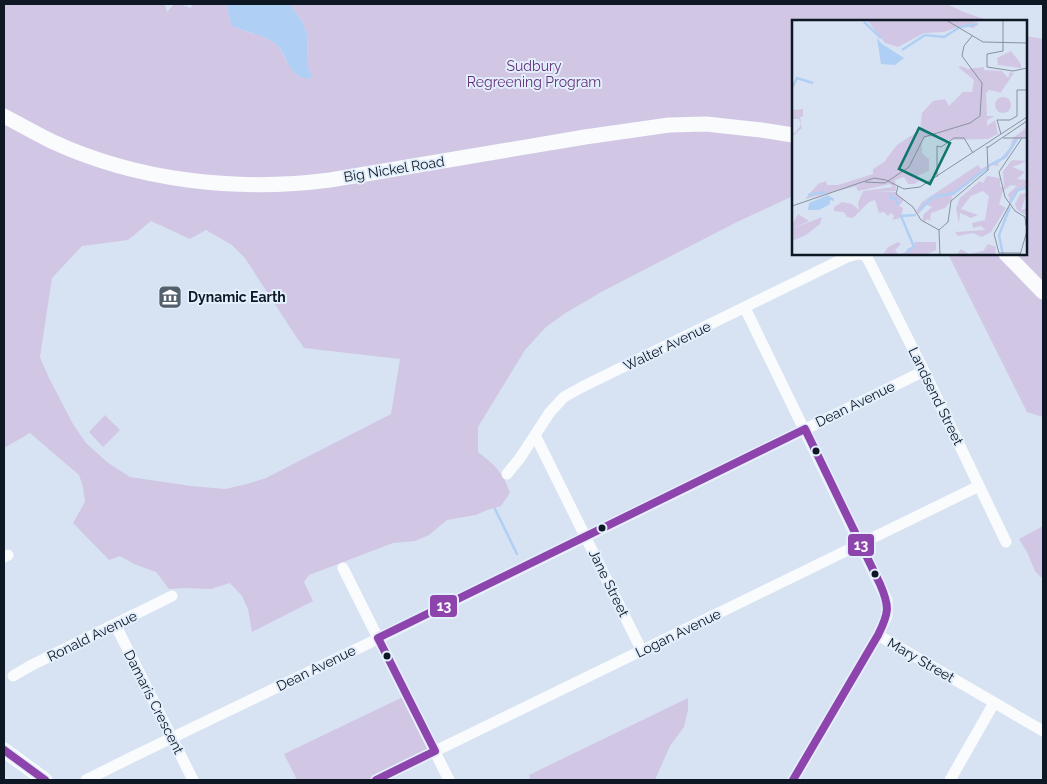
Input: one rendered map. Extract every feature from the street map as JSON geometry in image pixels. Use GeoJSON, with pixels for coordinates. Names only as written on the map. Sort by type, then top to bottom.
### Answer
{"type":"FeatureCollection","features":[{"type":"Feature","properties":{"kind":"main road","name":"Big Nickel Road"},"geometry":{"type":"LineString","coordinates":[[4,116],[51,141],[111,163],[183,179],[252,185],[330,180],[585,137],[669,125],[706,124],[792,134]]}},
{"type":"Feature","properties":{"kind":"main road"},"geometry":{"type":"LineString","coordinates":[[1007,255],[1043,292]]}},
{"type":"Feature","properties":{"kind":"main road"},"geometry":{"type":"LineString","coordinates":[[4,750],[44,780]]}},
{"type":"Feature","properties":{"kind":"street","name":"Walter Avenue"},"geometry":{"type":"LineString","coordinates":[[507,474],[520,458],[550,412],[564,397],[847,257],[855,255]]}},
{"type":"Feature","properties":{"kind":"street","name":"Landsend Street"},"geometry":{"type":"LineString","coordinates":[[862,255],[866,256],[871,265],[1006,542]]}},
{"type":"Feature","properties":{"kind":"street","name":"Mary Street"},"geometry":{"type":"LineString","coordinates":[[745,308],[887,600],[887,616],[878,635],[1043,731]]}},
{"type":"Feature","properties":{"kind":"street","name":"Dean Avenue"},"geometry":{"type":"LineString","coordinates":[[86,780],[924,371]]}},
{"type":"Feature","properties":{"kind":"street","name":"Jane Street"},"geometry":{"type":"LineString","coordinates":[[535,435],[642,651]]}},
{"type":"Feature","properties":{"kind":"street","name":"Logan Avenue"},"geometry":{"type":"LineString","coordinates":[[376,780],[979,486]]}},
{"type":"Feature","properties":{"kind":"street"},"geometry":{"type":"LineString","coordinates":[[343,568],[449,780]]}},
{"type":"Feature","properties":{"kind":"street","name":"Ronald Avenue"},"geometry":{"type":"LineString","coordinates":[[12,676],[172,596]]}},
{"type":"Feature","properties":{"kind":"street","name":"Damaris Crescent"},"geometry":{"type":"LineString","coordinates":[[116,624],[193,780]]}},
{"type":"Feature","properties":{"kind":"street"},"geometry":{"type":"LineString","coordinates":[[793,780],[878,635]]}},
{"type":"Feature","properties":{"kind":"street"},"geometry":{"type":"LineString","coordinates":[[950,780],[994,703]]}},
{"type":"Feature","properties":{"kind":"green space","name":"Sudbury Regreening Program"},"geometry":{"type":"Polygon","coordinates":[[[4,4],[165,4],[167,12],[174,4],[191,8],[192,4],[228,4],[227,9],[232,26],[258,34],[275,43],[299,76],[310,79],[307,34],[302,21],[289,4],[947,4],[987,20],[792,20],[792,196],[737,222],[603,291],[546,327],[525,350],[478,427],[478,452],[498,470],[510,493],[501,506],[476,515],[447,520],[429,535],[415,541],[393,543],[309,575],[304,582],[313,601],[252,632],[248,609],[242,596],[230,583],[211,589],[169,589],[156,572],[134,564],[120,556],[109,560],[73,523],[85,502],[79,475],[30,433],[4,448],[4,4]],[[151,221],[128,240],[82,246],[52,278],[40,357],[73,424],[86,443],[107,462],[130,477],[225,489],[266,478],[391,414],[400,359],[304,348],[245,258],[232,245],[206,230],[190,239],[151,221]]]}},
{"type":"Feature","properties":{"kind":"green space"},"geometry":{"type":"Polygon","coordinates":[[[1027,36],[1043,39],[1043,417],[1027,412],[948,255],[1027,255],[1027,36]]]}},
{"type":"Feature","properties":{"kind":"green space"},"geometry":{"type":"Polygon","coordinates":[[[105,415],[120,430],[103,447],[89,432],[105,415]]]}},
{"type":"Feature","properties":{"kind":"green space"},"geometry":{"type":"Polygon","coordinates":[[[1043,526],[1043,577],[1041,577],[1035,571],[1019,539],[1043,526]]]}},
{"type":"Feature","properties":{"kind":"green space"},"geometry":{"type":"Polygon","coordinates":[[[407,695],[435,750],[374,780],[297,780],[284,754],[407,695]]]}},
{"type":"Feature","properties":{"kind":"green space"},"geometry":{"type":"Polygon","coordinates":[[[688,698],[688,710],[684,727],[670,746],[655,780],[530,780],[529,775],[688,698]]]}},
{"type":"Feature","properties":{"kind":"water"},"geometry":{"type":"Polygon","coordinates":[[[228,4],[290,5],[302,21],[307,34],[308,68],[311,73],[311,79],[300,77],[295,73],[276,44],[232,26],[227,9],[228,4]]]}},
{"type":"Feature","properties":{"kind":"waterway"},"geometry":{"type":"LineString","coordinates":[[495,509],[517,554]]}},
{"type":"Feature","properties":{"kind":"transit line","name":"13"},"geometry":{"type":"LineString","coordinates":[[376,780],[435,751],[378,638],[805,429],[880,584],[887,604],[887,610],[878,635],[793,780]]}},
{"type":"Feature","properties":{"kind":"transit line","name":"13"},"geometry":{"type":"LineString","coordinates":[[4,750],[45,780]]}},
{"type":"Feature","properties":{"kind":"place","name":"Dynamic Earth"},"geometry":{"type":"Point","coordinates":[170,297]}}]}
